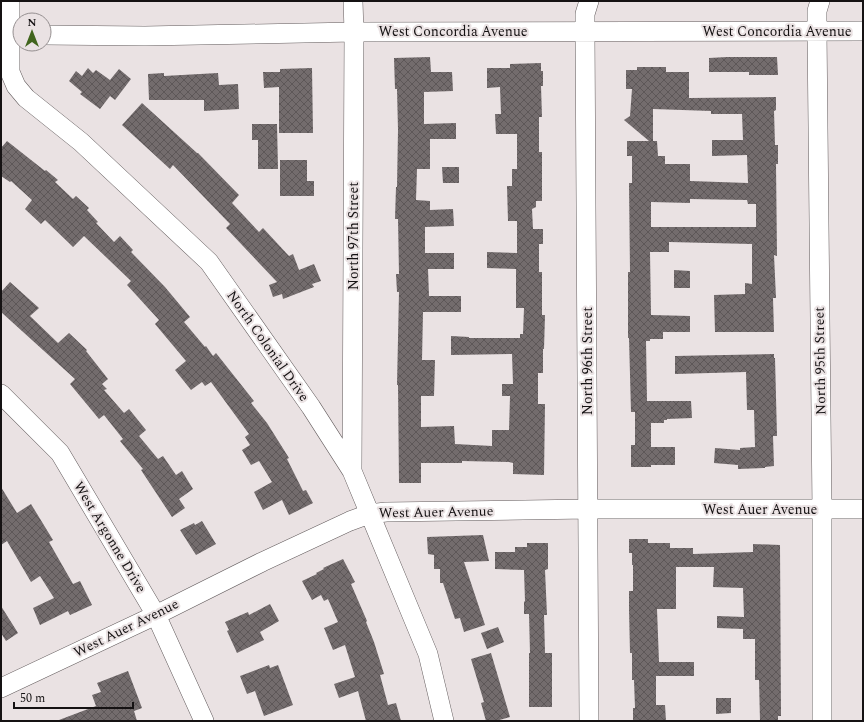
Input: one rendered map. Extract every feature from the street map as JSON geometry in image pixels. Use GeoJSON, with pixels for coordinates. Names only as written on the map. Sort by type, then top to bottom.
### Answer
{"type":"FeatureCollection","features":[{"type":"Feature","properties":{"kind":"street","name":"North Colonial Drive"},"geometry":{"type":"LineString","coordinates":[[10,1],[10,72],[16,86],[26,98],[81,142],[209,262],[311,407],[352,471],[428,654],[444,721]]}},
{"type":"Feature","properties":{"kind":"street","name":"North 97th Street"},"geometry":{"type":"LineString","coordinates":[[352,471],[353,1]]}},
{"type":"Feature","properties":{"kind":"street","name":"North 96th Street"},"geometry":{"type":"LineString","coordinates":[[589,1],[585,14],[589,721]]}},
{"type":"Feature","properties":{"kind":"street","name":"North 95th Street"},"geometry":{"type":"LineString","coordinates":[[820,1],[817,11],[816,31],[822,509],[822,721]]}},
{"type":"Feature","properties":{"kind":"street","name":"West Concordia Avenue"},"geometry":{"type":"LineString","coordinates":[[52,35],[145,36],[354,32],[863,30]]}},
{"type":"Feature","properties":{"kind":"street","name":"West Argonne Drive"},"geometry":{"type":"LineString","coordinates":[[1,394],[60,454],[156,615],[204,720]]}},
{"type":"Feature","properties":{"kind":"street","name":"West Auer Avenue"},"geometry":{"type":"LineString","coordinates":[[1,688],[156,615],[262,562],[350,521],[369,514],[386,512],[588,509],[863,509]]}},
{"type":"Feature","properties":{"kind":"building"},"geometry":{"type":"Polygon","coordinates":[[[430,57],[431,72],[452,72],[453,91],[424,92],[424,124],[456,123],[456,139],[430,139],[430,169],[417,169],[416,200],[430,201],[430,210],[453,209],[454,226],[425,227],[425,253],[454,253],[454,269],[428,269],[429,296],[461,296],[461,312],[423,312],[422,360],[435,360],[434,396],[421,396],[421,427],[454,426],[455,444],[492,446],[492,430],[509,430],[510,396],[502,396],[502,384],[513,384],[512,354],[451,355],[451,336],[469,338],[520,338],[520,334],[523,334],[524,308],[516,308],[516,269],[487,268],[487,252],[517,253],[517,221],[508,221],[507,186],[512,186],[512,169],[517,169],[517,134],[496,134],[495,114],[501,114],[500,87],[487,88],[487,68],[510,68],[510,64],[541,63],[541,71],[543,71],[543,86],[541,86],[542,117],[539,117],[539,152],[542,152],[542,201],[536,201],[536,207],[532,209],[533,229],[543,229],[543,244],[539,244],[539,272],[542,272],[542,315],[545,315],[543,373],[538,373],[538,404],[545,404],[544,475],[513,474],[513,463],[509,462],[462,461],[462,463],[421,463],[421,483],[399,483],[397,385],[399,292],[397,292],[396,274],[399,274],[398,219],[395,219],[398,130],[397,89],[395,89],[394,58],[430,57]]]}},
{"type":"Feature","properties":{"kind":"building"},"geometry":{"type":"Polygon","coordinates":[[[777,57],[778,75],[749,75],[749,72],[709,72],[709,58],[777,57]]]}},
{"type":"Feature","properties":{"kind":"building"},"geometry":{"type":"Polygon","coordinates":[[[637,67],[666,67],[666,72],[689,72],[689,98],[776,97],[776,110],[774,111],[775,145],[778,145],[778,164],[776,164],[777,256],[774,255],[776,298],[773,298],[774,332],[715,332],[714,295],[745,294],[745,283],[752,284],[752,244],[669,242],[669,252],[650,252],[651,315],[690,316],[690,332],[663,332],[663,339],[650,339],[650,341],[646,341],[647,401],[691,401],[692,418],[667,419],[664,420],[664,423],[651,423],[651,447],[675,447],[675,465],[651,465],[651,467],[631,467],[631,445],[635,445],[635,412],[631,412],[628,338],[628,272],[630,272],[629,183],[632,183],[632,156],[627,156],[627,141],[649,141],[624,120],[630,116],[632,89],[626,89],[626,70],[637,70],[637,67]],[[653,109],[653,141],[657,141],[658,156],[665,156],[665,164],[690,164],[690,181],[748,183],[747,155],[712,156],[712,140],[743,140],[742,114],[711,114],[711,111],[653,109]],[[690,199],[690,203],[651,202],[651,227],[756,227],[756,204],[748,204],[747,200],[690,199]]]}},
{"type":"Feature","properties":{"kind":"building"},"geometry":{"type":"Polygon","coordinates":[[[88,68],[93,73],[96,70],[110,80],[119,69],[131,79],[115,100],[110,96],[100,109],[80,94],[82,92],[69,81],[76,71],[82,76],[88,68]]]}},
{"type":"Feature","properties":{"kind":"building"},"geometry":{"type":"Polygon","coordinates":[[[312,68],[313,133],[279,133],[279,87],[264,88],[263,72],[280,72],[280,69],[312,68]]]}},
{"type":"Feature","properties":{"kind":"building"},"geometry":{"type":"Polygon","coordinates":[[[164,73],[164,76],[218,73],[219,85],[238,84],[239,109],[204,111],[204,100],[149,100],[148,74],[164,73]]]}},
{"type":"Feature","properties":{"kind":"building"},"geometry":{"type":"Polygon","coordinates":[[[142,103],[198,153],[239,195],[232,203],[259,232],[263,228],[289,256],[293,254],[299,270],[314,264],[321,281],[312,284],[314,287],[283,299],[282,294],[273,297],[269,285],[277,282],[226,228],[230,224],[173,165],[170,169],[122,125],[142,103]]]}},
{"type":"Feature","properties":{"kind":"building"},"geometry":{"type":"Polygon","coordinates":[[[252,124],[277,124],[278,169],[258,169],[258,140],[252,140],[252,124]]]}},
{"type":"Feature","properties":{"kind":"building"},"geometry":{"type":"Polygon","coordinates":[[[7,141],[58,180],[55,182],[73,199],[76,196],[89,208],[87,210],[98,222],[96,223],[114,242],[120,236],[133,250],[131,252],[165,287],[190,317],[184,322],[213,356],[216,353],[254,401],[251,403],[267,423],[289,458],[287,459],[303,491],[306,490],[313,503],[289,515],[282,500],[263,510],[254,492],[272,482],[259,461],[251,465],[242,450],[250,445],[245,437],[249,434],[211,382],[205,386],[202,382],[191,390],[175,370],[186,361],[155,324],[159,320],[127,285],[131,281],[84,236],[73,247],[45,220],[41,224],[25,209],[32,200],[11,181],[10,182],[1,176],[1,148],[7,141]]]}},
{"type":"Feature","properties":{"kind":"building"},"geometry":{"type":"Polygon","coordinates":[[[280,160],[307,160],[307,181],[314,181],[314,196],[280,196],[280,160]]]}},
{"type":"Feature","properties":{"kind":"building"},"geometry":{"type":"Polygon","coordinates":[[[442,167],[459,167],[459,183],[443,183],[442,167]]]}},
{"type":"Feature","properties":{"kind":"building"},"geometry":{"type":"Polygon","coordinates":[[[674,270],[690,271],[690,288],[674,288],[674,270]]]}},
{"type":"Feature","properties":{"kind":"building"},"geometry":{"type":"Polygon","coordinates":[[[10,282],[39,308],[30,316],[58,343],[69,333],[87,350],[86,351],[108,379],[102,384],[107,389],[104,390],[124,413],[129,409],[146,430],[139,436],[158,459],[163,456],[176,475],[182,471],[193,489],[179,499],[185,508],[172,517],[141,470],[143,469],[120,441],[123,439],[104,415],[99,419],[70,384],[75,379],[1,312],[1,292],[10,282]]]}},
{"type":"Feature","properties":{"kind":"building"},"geometry":{"type":"Polygon","coordinates":[[[774,354],[777,436],[773,436],[774,466],[765,468],[738,469],[738,465],[714,463],[715,448],[740,450],[740,448],[755,447],[754,410],[747,410],[746,372],[675,374],[675,356],[774,354]]]}},
{"type":"Feature","properties":{"kind":"building"},"geometry":{"type":"Polygon","coordinates":[[[1,487],[17,513],[31,504],[53,540],[49,542],[73,584],[80,581],[92,605],[70,615],[68,611],[40,625],[33,608],[54,598],[40,576],[31,582],[7,541],[1,545],[1,487]]]}},
{"type":"Feature","properties":{"kind":"building"},"geometry":{"type":"Polygon","coordinates":[[[202,521],[216,544],[196,555],[180,530],[202,521]]]}},
{"type":"Feature","properties":{"kind":"building"},"geometry":{"type":"Polygon","coordinates":[[[483,535],[489,561],[464,562],[485,625],[464,632],[460,618],[455,619],[443,583],[440,583],[440,569],[434,569],[434,555],[428,554],[427,537],[483,535]]]}},
{"type":"Feature","properties":{"kind":"building"},"geometry":{"type":"Polygon","coordinates":[[[629,539],[648,539],[648,543],[670,543],[670,548],[693,548],[693,554],[753,552],[753,544],[780,545],[781,716],[778,716],[778,721],[760,721],[759,680],[755,680],[755,639],[743,639],[743,629],[717,628],[717,616],[744,617],[743,588],[713,587],[714,567],[676,567],[676,609],[657,609],[659,662],[694,662],[694,676],[656,676],[656,705],[665,705],[666,721],[633,721],[633,708],[635,708],[634,680],[632,680],[632,653],[630,653],[629,591],[633,591],[633,565],[632,553],[629,553],[629,539]]]}},
{"type":"Feature","properties":{"kind":"building"},"geometry":{"type":"Polygon","coordinates":[[[527,543],[548,543],[548,569],[545,570],[547,615],[544,615],[545,653],[552,653],[552,707],[529,707],[529,614],[524,614],[524,570],[495,569],[495,552],[515,552],[515,547],[527,547],[527,543]]]}},
{"type":"Feature","properties":{"kind":"building"},"geometry":{"type":"Polygon","coordinates":[[[343,559],[355,582],[351,584],[367,621],[366,622],[384,674],[380,675],[388,705],[396,703],[401,721],[366,721],[358,691],[339,698],[334,684],[355,677],[345,645],[333,650],[324,628],[338,622],[328,599],[324,601],[321,595],[312,600],[302,581],[317,574],[316,573],[324,569],[323,568],[343,559]]]}},
{"type":"Feature","properties":{"kind":"building"},"geometry":{"type":"Polygon","coordinates":[[[270,604],[279,621],[260,632],[264,640],[237,653],[227,631],[229,630],[225,622],[248,612],[249,615],[270,604]]]}},
{"type":"Feature","properties":{"kind":"building"},"geometry":{"type":"Polygon","coordinates":[[[1,606],[18,633],[6,641],[1,633],[1,606]]]}},
{"type":"Feature","properties":{"kind":"building"},"geometry":{"type":"Polygon","coordinates":[[[498,627],[504,642],[487,649],[481,633],[498,627]]]}},
{"type":"Feature","properties":{"kind":"building"},"geometry":{"type":"Polygon","coordinates":[[[491,653],[510,717],[496,721],[486,721],[481,703],[484,702],[471,659],[491,653]]]}},
{"type":"Feature","properties":{"kind":"building"},"geometry":{"type":"Polygon","coordinates":[[[269,665],[270,668],[278,665],[293,705],[264,716],[255,691],[247,694],[240,676],[269,665]]]}},
{"type":"Feature","properties":{"kind":"building"},"geometry":{"type":"Polygon","coordinates":[[[128,671],[142,708],[134,711],[137,721],[59,721],[96,706],[92,695],[101,692],[97,683],[128,671]]]}},
{"type":"Feature","properties":{"kind":"building"},"geometry":{"type":"Polygon","coordinates":[[[716,698],[731,698],[731,713],[716,714],[716,698]]]}}]}
